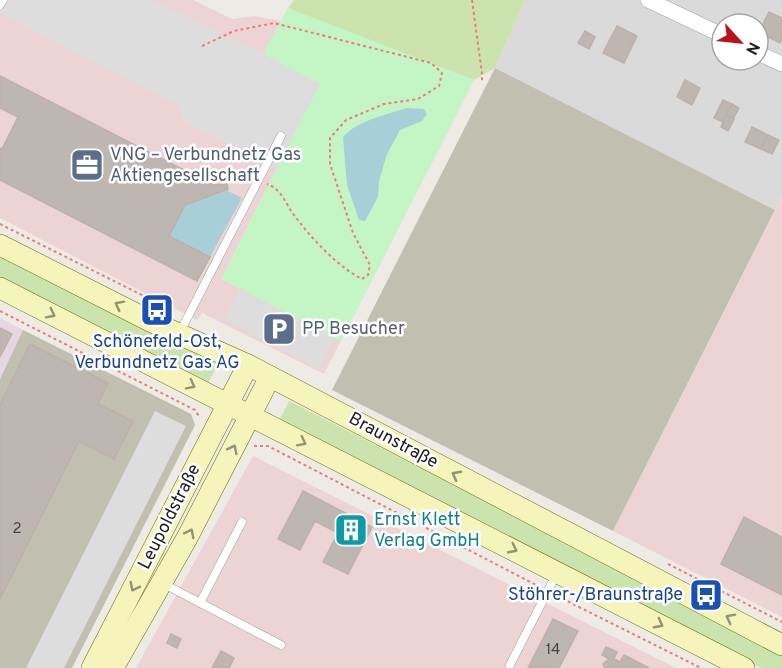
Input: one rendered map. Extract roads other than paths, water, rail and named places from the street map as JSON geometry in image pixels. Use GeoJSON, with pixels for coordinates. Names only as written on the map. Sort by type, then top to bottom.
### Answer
{"type":"FeatureCollection","features":[{"type":"Feature","properties":{"kind":"main road","name":"Braunstraße"},"geometry":{"type":"LineString","coordinates":[[0,244],[179,334],[248,365],[782,645]]}},
{"type":"Feature","properties":{"kind":"main road"},"geometry":{"type":"LineString","coordinates":[[0,288],[744,668]]}},
{"type":"Feature","properties":{"kind":"main road","name":"Leupoldstraße"},"geometry":{"type":"LineString","coordinates":[[93,668],[248,365]]}},
{"type":"Feature","properties":{"kind":"main road","name":"Leupoldstraße"},"geometry":{"type":"LineString","coordinates":[[113,668],[162,583],[270,377]]}},
{"type":"Feature","properties":{"kind":"street"},"geometry":{"type":"LineString","coordinates":[[648,0],[710,29]]}},
{"type":"Feature","properties":{"kind":"lane"},"geometry":{"type":"LineString","coordinates":[[0,5],[3,0]]}},
{"type":"Feature","properties":{"kind":"lane"},"geometry":{"type":"LineString","coordinates":[[179,334],[281,136]]}},
{"type":"Feature","properties":{"kind":"lane"},"geometry":{"type":"LineString","coordinates":[[200,603],[242,522]]}},
{"type":"Feature","properties":{"kind":"lane"},"geometry":{"type":"LineString","coordinates":[[510,665],[558,572]]}},
{"type":"Feature","properties":{"kind":"lane"},"geometry":{"type":"LineString","coordinates":[[162,583],[281,645]]}},
{"type":"Feature","properties":{"kind":"water"},"geometry":{"type":"Polygon","coordinates":[[[407,108],[424,109],[427,114],[422,121],[400,130],[387,154],[379,181],[378,197],[365,221],[359,220],[347,185],[343,137],[364,122],[407,108]]]}},
{"type":"Feature","properties":{"kind":"water"},"geometry":{"type":"Polygon","coordinates":[[[226,190],[242,198],[210,257],[169,236],[185,205],[226,190]]]}},
{"type":"Feature","properties":{"kind":"place","name":"VNG – Verbundnetz Gas Aktiengesellschaft"},"geometry":{"type":"Point","coordinates":[87,165]}},
{"type":"Feature","properties":{"kind":"place","name":"Schönefeld-Ost, Verbundnetz Gas AG"},"geometry":{"type":"Point","coordinates":[157,310]}},
{"type":"Feature","properties":{"kind":"place","name":"PP Besucher"},"geometry":{"type":"Point","coordinates":[279,329]}},
{"type":"Feature","properties":{"kind":"place","name":"Ernst Klett Verlag GmbH"},"geometry":{"type":"Point","coordinates":[351,530]}},
{"type":"Feature","properties":{"kind":"place","name":"Stöhrer-/Braunstraße"},"geometry":{"type":"Point","coordinates":[706,595]}}]}
